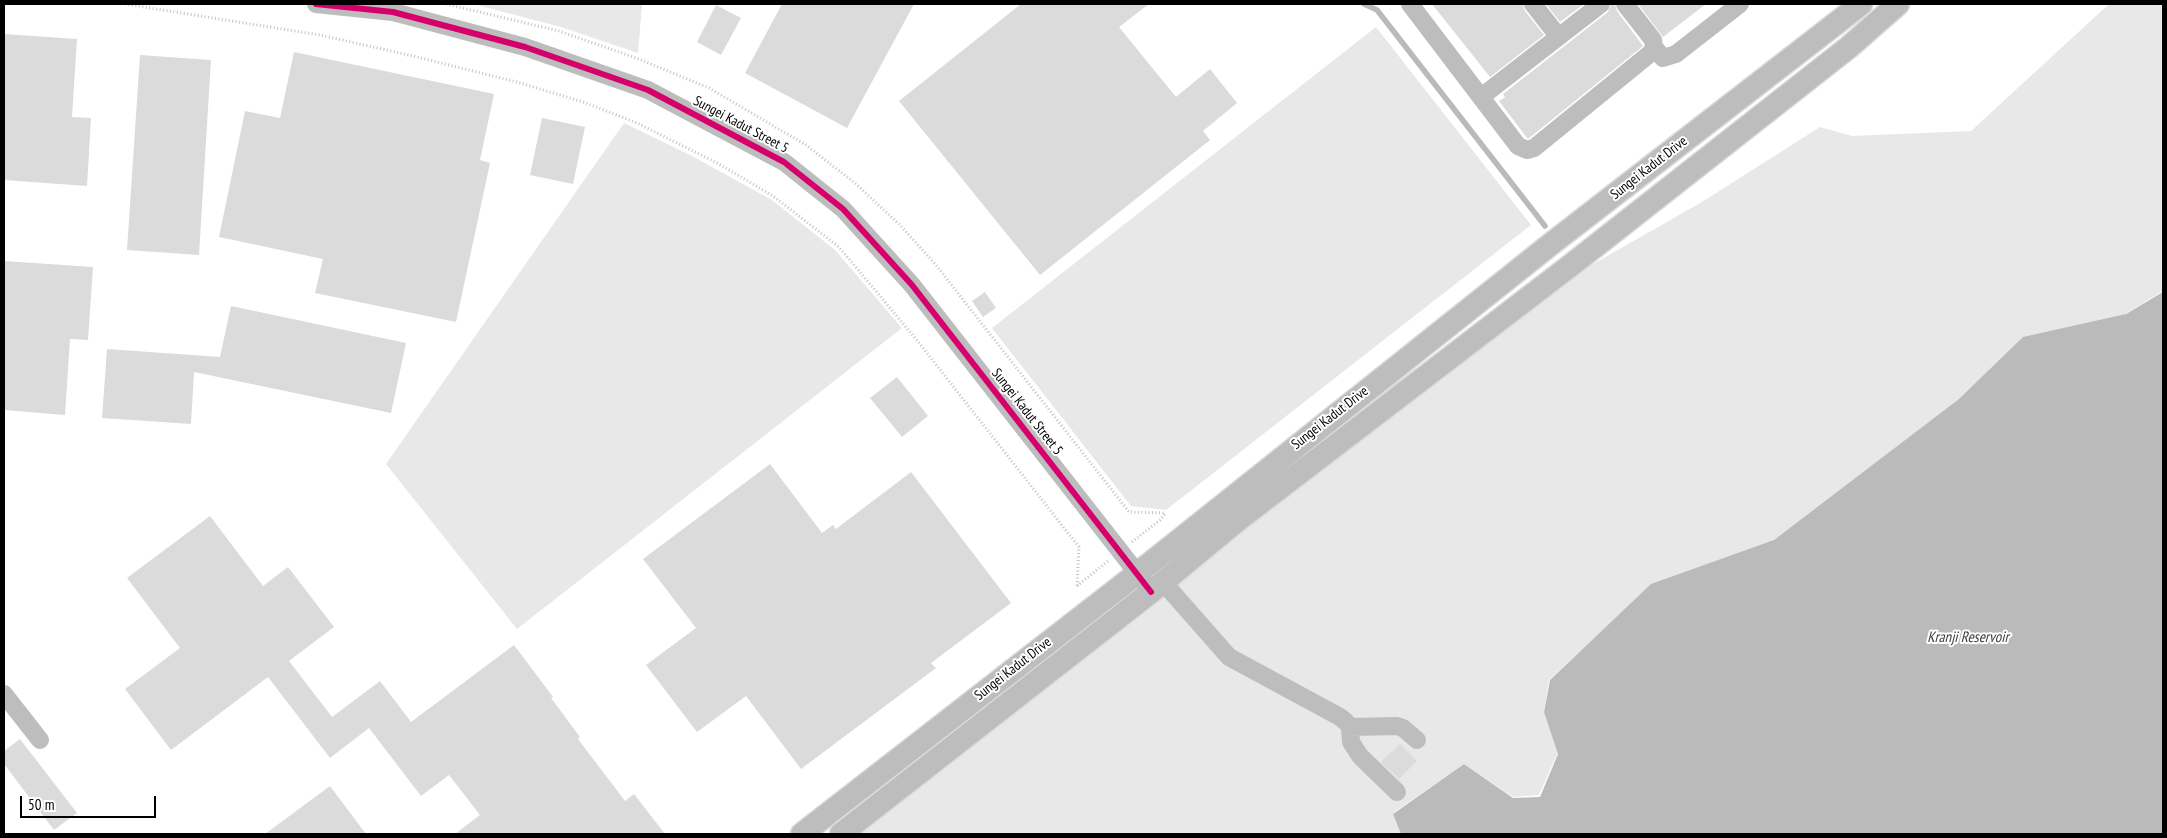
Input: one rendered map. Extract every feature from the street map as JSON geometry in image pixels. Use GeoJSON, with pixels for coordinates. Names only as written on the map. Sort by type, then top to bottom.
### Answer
{"type":"FeatureCollection","features":[{"type":"Feature","properties":{"kind":"main road","name":"Sungei Kadut Drive"},"geometry":{"type":"LineString","coordinates":[[802,834],[1138,572],[1551,244],[1861,4]]}},
{"type":"Feature","properties":{"kind":"main road","name":"Sungei Kadut Drive"},"geometry":{"type":"LineString","coordinates":[[841,834],[1157,587],[1238,520],[1570,266],[1849,46],[1898,4]]}},
{"type":"Feature","properties":{"kind":"street","name":"Sungei Kadut Street 5"},"geometry":{"type":"LineString","coordinates":[[316,4],[393,12],[525,47],[648,90],[784,162],[843,210],[912,285],[1138,572],[1157,587],[1229,656],[1340,717],[1350,727]]}},
{"type":"Feature","properties":{"kind":"street"},"geometry":{"type":"LineString","coordinates":[[1410,4],[1518,146],[1527,150],[1541,142],[1652,52],[1654,47]]}},
{"type":"Feature","properties":{"kind":"street"},"geometry":{"type":"LineString","coordinates":[[1533,4],[1558,36]]}},
{"type":"Feature","properties":{"kind":"street"},"geometry":{"type":"LineString","coordinates":[[1481,97],[1601,4]]}},
{"type":"Feature","properties":{"kind":"street"},"geometry":{"type":"LineString","coordinates":[[1625,4],[1653,40],[1654,47],[1663,58],[1676,54],[1740,4]]}},
{"type":"Feature","properties":{"kind":"street"},"geometry":{"type":"LineString","coordinates":[[4,694],[40,740]]}},
{"type":"Feature","properties":{"kind":"street"},"geometry":{"type":"LineString","coordinates":[[1397,792],[1360,756],[1351,742],[1350,727],[1397,726],[1403,728],[1416,740]]}},
{"type":"Feature","properties":{"kind":"path"},"geometry":{"type":"LineString","coordinates":[[125,4],[320,35],[517,82],[583,102],[637,123],[718,164],[773,196],[839,247],[913,336],[1079,547],[1077,586]]}},
{"type":"Feature","properties":{"kind":"shaded area"},"geometry":{"type":"Polygon","coordinates":[[[473,4],[642,4],[638,53],[561,27],[473,4]]]}},
{"type":"Feature","properties":{"kind":"shaded area"},"geometry":{"type":"Polygon","coordinates":[[[2109,4],[2163,4],[2163,291],[2125,314],[1961,398],[1773,541],[1650,586],[1549,680],[1544,710],[1558,752],[1539,795],[1513,797],[1464,764],[1393,813],[1401,834],[861,834],[1495,320],[1702,202],[1820,127],[1852,136],[1971,131],[2109,4]]]}},
{"type":"Feature","properties":{"kind":"shaded area"},"geometry":{"type":"Polygon","coordinates":[[[1376,27],[1531,225],[1166,510],[1131,506],[992,328],[1376,27]]]}},
{"type":"Feature","properties":{"kind":"shaded area"},"geometry":{"type":"Polygon","coordinates":[[[624,123],[692,156],[772,200],[835,250],[902,328],[517,629],[386,464],[624,123]]]}},
{"type":"Feature","properties":{"kind":"water","name":"Kranji Reservoir"},"geometry":{"type":"Polygon","coordinates":[[[2163,292],[2163,834],[1401,834],[1393,814],[1464,764],[1513,798],[1540,797],[1558,754],[1544,712],[1550,680],[1651,584],[1774,540],[1959,399],[2023,337],[2126,314],[2163,292]]]}},
{"type":"Feature","properties":{"kind":"building"},"geometry":{"type":"Polygon","coordinates":[[[782,4],[914,4],[847,128],[745,73],[782,4]]]}},
{"type":"Feature","properties":{"kind":"building"},"geometry":{"type":"Polygon","coordinates":[[[1021,4],[1149,4],[1119,27],[1176,97],[1210,69],[1237,103],[1203,131],[1210,140],[1040,275],[899,101],[1021,4]]]}},
{"type":"Feature","properties":{"kind":"building"},"geometry":{"type":"Polygon","coordinates":[[[1432,4],[1523,4],[1525,11],[1544,35],[1490,77],[1432,4]]]}},
{"type":"Feature","properties":{"kind":"building"},"geometry":{"type":"Polygon","coordinates":[[[1546,4],[1584,4],[1560,22],[1546,4]]]}},
{"type":"Feature","properties":{"kind":"building"},"geometry":{"type":"Polygon","coordinates":[[[1611,4],[1615,4],[1617,11],[1643,46],[1528,139],[1499,101],[1505,97],[1503,94],[1608,12],[1611,4]]]}},
{"type":"Feature","properties":{"kind":"building"},"geometry":{"type":"Polygon","coordinates":[[[1638,4],[1706,4],[1663,37],[1638,4]]]}},
{"type":"Feature","properties":{"kind":"building"},"geometry":{"type":"Polygon","coordinates":[[[716,5],[741,18],[721,55],[697,42],[716,5]]]}},
{"type":"Feature","properties":{"kind":"building"},"geometry":{"type":"Polygon","coordinates":[[[4,34],[77,39],[72,117],[91,118],[87,186],[4,180],[4,34]]]}},
{"type":"Feature","properties":{"kind":"building"},"geometry":{"type":"Polygon","coordinates":[[[294,52],[494,94],[480,160],[490,163],[456,322],[315,293],[323,259],[219,237],[245,111],[280,118],[294,52]]]}},
{"type":"Feature","properties":{"kind":"building"},"geometry":{"type":"Polygon","coordinates":[[[140,55],[211,60],[199,255],[127,250],[140,55]]]}},
{"type":"Feature","properties":{"kind":"building"},"geometry":{"type":"Polygon","coordinates":[[[542,118],[585,127],[573,184],[530,175],[542,118]]]}},
{"type":"Feature","properties":{"kind":"building"},"geometry":{"type":"Polygon","coordinates":[[[4,261],[93,267],[88,340],[70,339],[65,415],[4,410],[4,261]]]}},
{"type":"Feature","properties":{"kind":"building"},"geometry":{"type":"Polygon","coordinates":[[[985,292],[996,308],[983,317],[972,301],[985,292]]]}},
{"type":"Feature","properties":{"kind":"building"},"geometry":{"type":"Polygon","coordinates":[[[231,306],[406,343],[391,413],[194,372],[191,424],[102,418],[107,349],[220,357],[231,306]]]}},
{"type":"Feature","properties":{"kind":"building"},"geometry":{"type":"Polygon","coordinates":[[[897,377],[928,416],[902,437],[870,398],[897,377]]]}},
{"type":"Feature","properties":{"kind":"building"},"geometry":{"type":"Polygon","coordinates":[[[770,464],[822,533],[833,525],[836,529],[911,472],[1011,603],[931,663],[936,668],[801,769],[746,696],[697,732],[646,665],[696,628],[643,559],[770,464]]]}},
{"type":"Feature","properties":{"kind":"building"},"geometry":{"type":"Polygon","coordinates":[[[210,516],[263,586],[288,567],[334,627],[289,661],[332,717],[380,681],[411,722],[514,645],[553,697],[551,698],[580,737],[578,739],[625,801],[634,794],[665,834],[455,834],[480,815],[449,775],[421,796],[369,728],[330,758],[268,677],[171,750],[125,689],[180,648],[127,578],[210,516]]]}},
{"type":"Feature","properties":{"kind":"building"},"geometry":{"type":"Polygon","coordinates":[[[20,739],[77,813],[54,830],[4,764],[4,751],[20,739]]]}},
{"type":"Feature","properties":{"kind":"building"},"geometry":{"type":"Polygon","coordinates":[[[1400,744],[1417,761],[1399,779],[1381,762],[1400,744]]]}},
{"type":"Feature","properties":{"kind":"building"},"geometry":{"type":"Polygon","coordinates":[[[330,786],[366,834],[265,834],[330,786]]]}},
{"type":"Feature","properties":{"kind":"waterway"},"geometry":{"type":"LineString","coordinates":[[1364,4],[1377,10],[1545,226]]}},
{"type":"Feature","properties":{"kind":"cycle path"},"geometry":{"type":"LineString","coordinates":[[316,4],[393,12],[525,47],[648,90],[784,162],[843,209],[912,285],[1151,592]]}}]}
